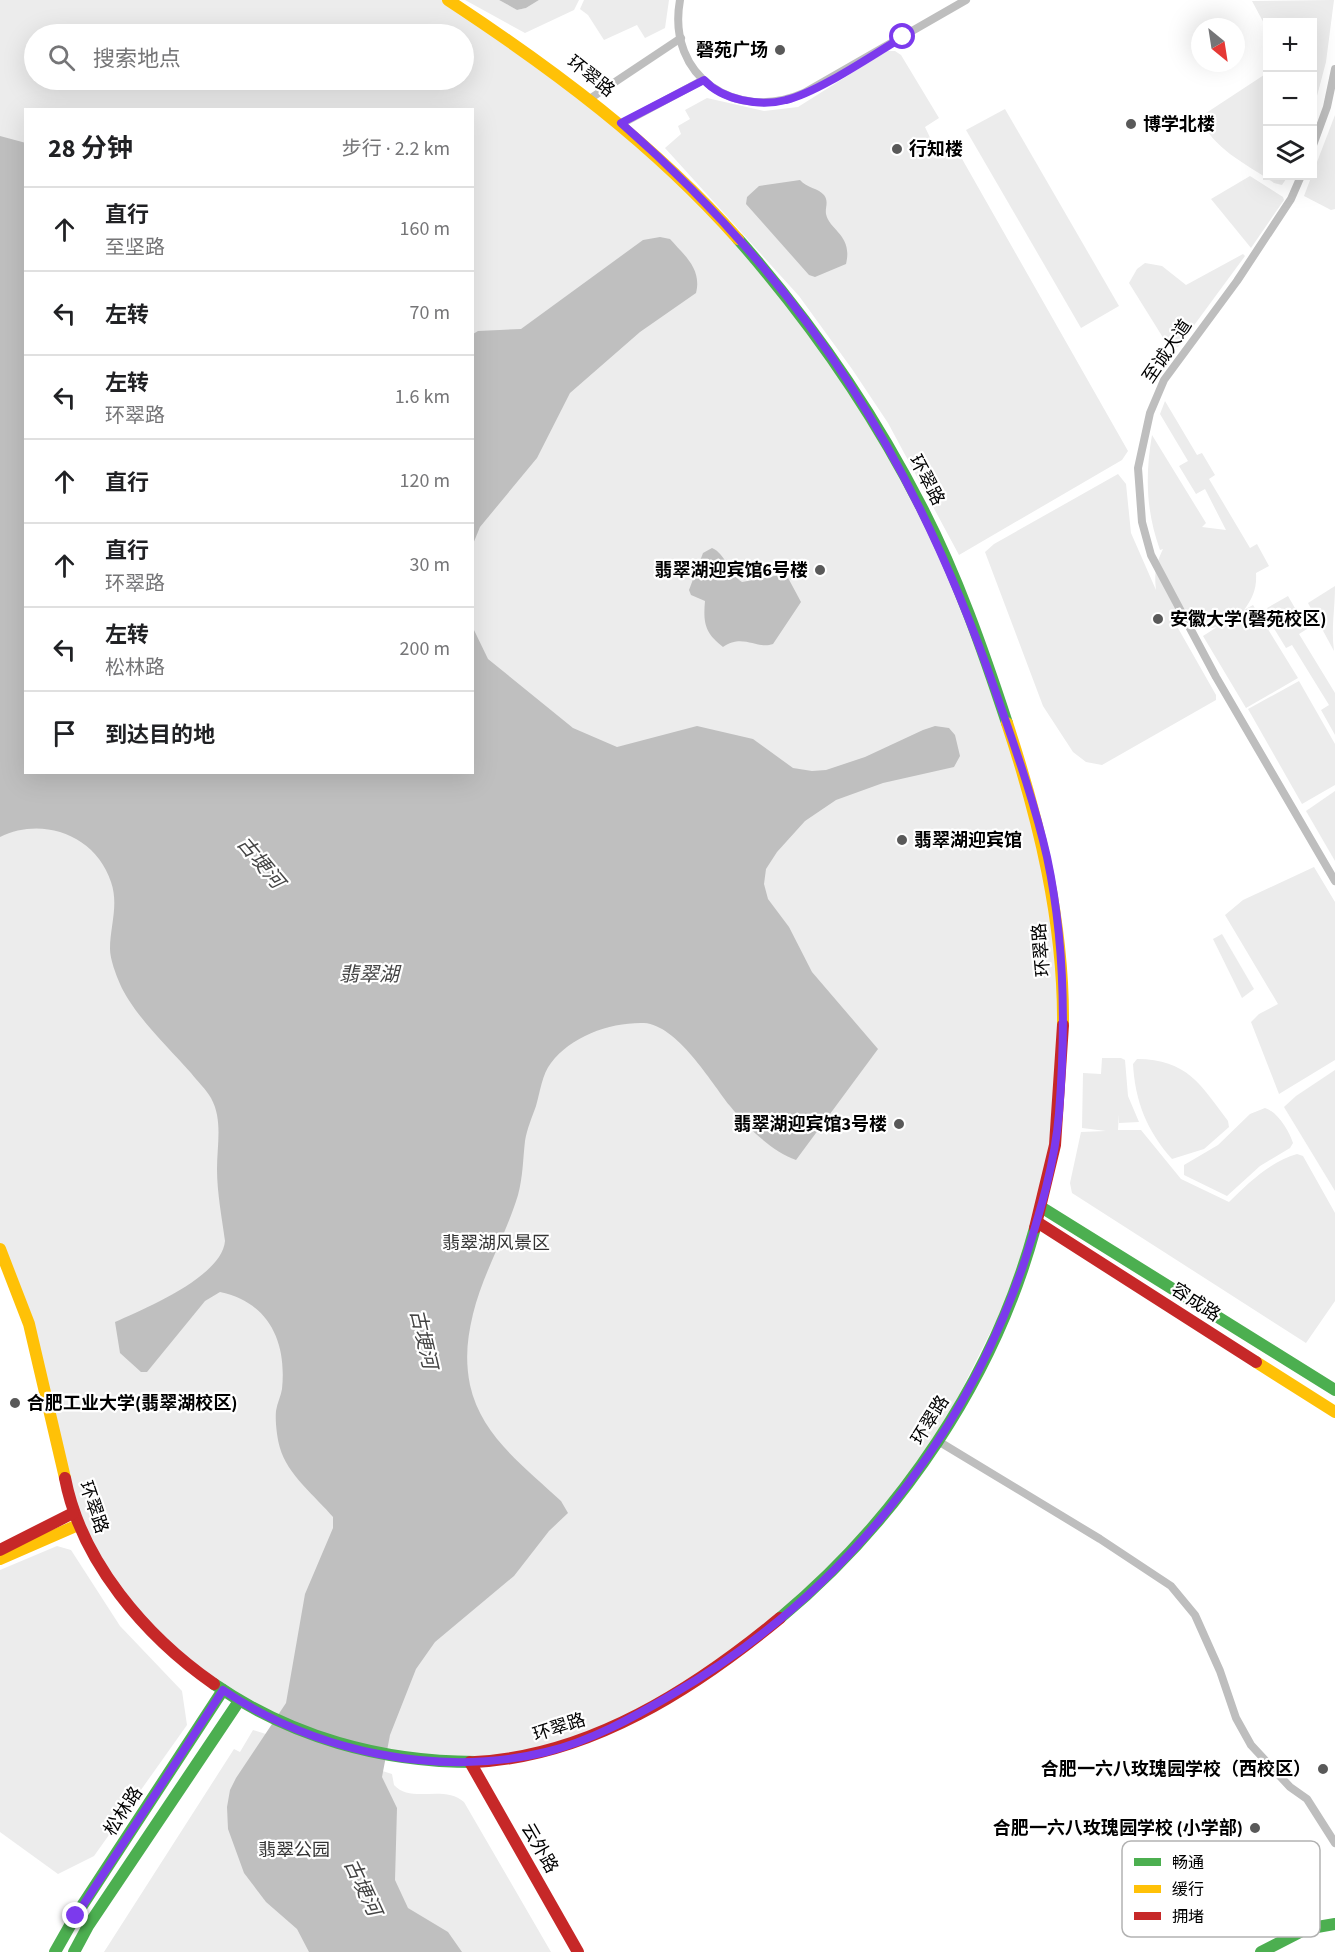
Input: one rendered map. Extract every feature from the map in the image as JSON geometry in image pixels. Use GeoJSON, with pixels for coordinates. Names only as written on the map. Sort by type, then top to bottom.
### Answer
{"type":"FeatureCollection","features":[{"type":"Feature","properties":{"kind":"street","name":"环翠路"},"geometry":{"type":"LineString","coordinates":[[0,1249],[23,1300],[39,1357],[73,1513],[92,1554],[154,1632],[179,1657],[239,1701],[318,1738],[407,1759],[470,1762],[511,1759],[570,1744],[656,1705],[722,1664],[786,1616],[843,1562],[899,1498],[938,1441],[973,1383],[999,1328],[1037,1222],[1055,1144],[1059,1108],[1063,1008],[1058,925],[1047,857],[1033,802],[967,611],[908,480],[871,415],[830,353],[789,298],[738,237],[683,180],[591,98],[520,46],[448,0]]}},
{"type":"Feature","properties":{"kind":"street"},"geometry":{"type":"LineString","coordinates":[[680,0],[681,38],[687,59],[704,80],[721,92],[748,101],[766,103],[785,101],[804,93],[966,0]]}},
{"type":"Feature","properties":{"kind":"street"},"geometry":{"type":"LineString","coordinates":[[591,98],[681,38]]}},
{"type":"Feature","properties":{"kind":"street"},"geometry":{"type":"LineString","coordinates":[[1317,134],[1327,107],[1335,69]]}},
{"type":"Feature","properties":{"kind":"street"},"geometry":{"type":"LineString","coordinates":[[621,123],[704,80]]}},
{"type":"Feature","properties":{"kind":"street","name":"至诚大道"},"geometry":{"type":"LineString","coordinates":[[1299,180],[1291,199],[1237,281],[1164,380],[1152,407],[1138,468],[1142,522],[1151,555],[1183,619],[1335,881]]}},
{"type":"Feature","properties":{"kind":"street","name":"容成路"},"geometry":{"type":"LineString","coordinates":[[1041,1207],[1335,1390]]}},
{"type":"Feature","properties":{"kind":"street","name":"容成路"},"geometry":{"type":"LineString","coordinates":[[1037,1222],[1335,1412]]}},
{"type":"Feature","properties":{"kind":"street"},"geometry":{"type":"LineString","coordinates":[[938,1441],[1100,1539],[1171,1586],[1195,1615],[1220,1671],[1236,1718],[1251,1745],[1290,1787],[1307,1799],[1335,1843]]}},
{"type":"Feature","properties":{"kind":"street"},"geometry":{"type":"LineString","coordinates":[[0,1550],[73,1513]]}},
{"type":"Feature","properties":{"kind":"street"},"geometry":{"type":"LineString","coordinates":[[0,1559],[78,1525]]}},
{"type":"Feature","properties":{"kind":"street","name":"松林路"},"geometry":{"type":"LineString","coordinates":[[55,1952],[223,1690]]}},
{"type":"Feature","properties":{"kind":"street","name":"松林路"},"geometry":{"type":"LineString","coordinates":[[74,1952],[88,1926],[239,1701]]}},
{"type":"Feature","properties":{"kind":"street","name":"云外路"},"geometry":{"type":"LineString","coordinates":[[470,1762],[578,1952]]}},
{"type":"Feature","properties":{"kind":"street"},"geometry":{"type":"LineString","coordinates":[[1320,1925],[1335,1924]]}},
{"type":"Feature","properties":{"kind":"street"},"geometry":{"type":"LineString","coordinates":[[1261,1952],[1286,1937]]}},
{"type":"Feature","properties":{"kind":"green space","name":"翡翠湖风景区"},"geometry":{"type":"Polygon","coordinates":[[[0,0],[448,0],[646,145],[819,338],[922,507],[1024,774],[1058,925],[1059,1117],[1021,1271],[930,1453],[803,1601],[656,1705],[530,1755],[407,1759],[259,1711],[154,1632],[78,1525],[49,1405],[0,1249],[0,0]]]}},
{"type":"Feature","properties":{"kind":"green space"},"geometry":{"type":"Polygon","coordinates":[[[465,0],[499,0],[517,10],[526,8],[539,0],[579,0],[574,10],[525,33],[465,0]]]}},
{"type":"Feature","properties":{"kind":"green space"},"geometry":{"type":"Polygon","coordinates":[[[584,0],[669,0],[665,28],[645,38],[637,25],[604,40],[588,15],[580,9],[584,0]]]}},
{"type":"Feature","properties":{"kind":"green space"},"geometry":{"type":"Polygon","coordinates":[[[1334,0],[1326,62],[1317,96],[1317,18],[1263,18],[1263,22],[1252,1],[1334,0]]]}},
{"type":"Feature","properties":{"kind":"green space"},"geometry":{"type":"Polygon","coordinates":[[[887,51],[895,51],[901,55],[939,118],[925,127],[934,146],[945,140],[953,143],[1128,451],[1122,460],[959,555],[888,423],[852,369],[799,296],[665,148],[681,134],[678,126],[690,119],[685,110],[707,98],[764,111],[798,107],[887,51]]]}},
{"type":"Feature","properties":{"kind":"green space"},"geometry":{"type":"Polygon","coordinates":[[[1263,76],[1263,176],[1222,147],[1213,138],[1200,117],[1263,76]]]}},
{"type":"Feature","properties":{"kind":"green space"},"geometry":{"type":"Polygon","coordinates":[[[1005,109],[1119,306],[1081,328],[966,130],[1005,109]]]}},
{"type":"Feature","properties":{"kind":"green space"},"geometry":{"type":"Polygon","coordinates":[[[1335,115],[1335,209],[1331,210],[1304,196],[1310,180],[1317,180],[1317,162],[1335,115]]]}},
{"type":"Feature","properties":{"kind":"green space"},"geometry":{"type":"Polygon","coordinates":[[[1250,176],[1283,197],[1284,200],[1251,248],[1211,199],[1250,176]]]}},
{"type":"Feature","properties":{"kind":"green space"},"geometry":{"type":"Polygon","coordinates":[[[1269,180],[1285,180],[1282,185],[1269,180]]]}},
{"type":"Feature","properties":{"kind":"green space"},"geometry":{"type":"Polygon","coordinates":[[[1243,254],[1245,256],[1178,347],[1167,344],[1129,283],[1137,269],[1145,263],[1162,266],[1186,285],[1243,254]]]}},
{"type":"Feature","properties":{"kind":"green space"},"geometry":{"type":"Polygon","coordinates":[[[1165,401],[1197,455],[1202,453],[1215,475],[1209,479],[1250,548],[1257,544],[1269,566],[1256,573],[1254,593],[1244,610],[1253,605],[1298,678],[1246,708],[1203,636],[1217,627],[1192,626],[1170,614],[1216,695],[1216,700],[1102,765],[1086,762],[1073,752],[1043,706],[985,552],[994,544],[1118,474],[1126,484],[1131,533],[1156,590],[1156,569],[1163,549],[1160,550],[1155,536],[1149,507],[1148,465],[1152,435],[1206,523],[1202,527],[1226,530],[1205,489],[1196,494],[1179,466],[1188,461],[1160,414],[1165,401]]]}},
{"type":"Feature","properties":{"kind":"green space"},"geometry":{"type":"Polygon","coordinates":[[[1335,586],[1333,626],[1334,651],[1308,603],[1335,586]]]}},
{"type":"Feature","properties":{"kind":"green space"},"geometry":{"type":"Polygon","coordinates":[[[1288,596],[1307,629],[1299,634],[1335,693],[1335,735],[1321,710],[1329,705],[1292,645],[1286,648],[1270,622],[1273,619],[1267,608],[1288,596]]]}},
{"type":"Feature","properties":{"kind":"green space"},"geometry":{"type":"Polygon","coordinates":[[[1299,681],[1335,744],[1335,785],[1302,804],[1248,709],[1299,681]]]}},
{"type":"Feature","properties":{"kind":"green space"},"geometry":{"type":"Polygon","coordinates":[[[1335,791],[1335,861],[1306,811],[1335,791]]]}},
{"type":"Feature","properties":{"kind":"green space"},"geometry":{"type":"Polygon","coordinates":[[[1314,867],[1335,902],[1335,1060],[1279,1094],[1251,1022],[1259,1014],[1278,1004],[1225,915],[1243,900],[1314,867]]]}},
{"type":"Feature","properties":{"kind":"green space"},"geometry":{"type":"Polygon","coordinates":[[[1222,934],[1254,989],[1242,998],[1213,939],[1222,934]]]}},
{"type":"Feature","properties":{"kind":"green space"},"geometry":{"type":"Polygon","coordinates":[[[1102,1058],[1125,1060],[1128,1096],[1139,1122],[1119,1123],[1119,1114],[1118,1130],[1141,1130],[1181,1179],[1229,1202],[1278,1162],[1297,1154],[1303,1156],[1335,1213],[1335,1301],[1306,1343],[1072,1193],[1070,1183],[1081,1132],[1106,1131],[1082,1128],[1083,1073],[1101,1074],[1102,1058]]]}},
{"type":"Feature","properties":{"kind":"green space"},"geometry":{"type":"Polygon","coordinates":[[[1137,1059],[1169,1064],[1191,1076],[1228,1121],[1229,1127],[1204,1149],[1172,1159],[1156,1138],[1144,1115],[1134,1078],[1133,1064],[1137,1059]]]}},
{"type":"Feature","properties":{"kind":"green space"},"geometry":{"type":"Polygon","coordinates":[[[1335,1070],[1335,1191],[1284,1107],[1296,1096],[1335,1070]]]}},
{"type":"Feature","properties":{"kind":"green space"},"geometry":{"type":"Polygon","coordinates":[[[1265,1108],[1274,1113],[1286,1128],[1293,1143],[1290,1148],[1260,1166],[1227,1196],[1184,1175],[1184,1165],[1218,1145],[1250,1114],[1265,1108]]]}},
{"type":"Feature","properties":{"kind":"green space"},"geometry":{"type":"Polygon","coordinates":[[[57,1546],[71,1550],[120,1626],[182,1691],[187,1725],[94,1856],[58,1874],[0,1832],[0,1570],[57,1546]]]}},
{"type":"Feature","properties":{"kind":"green space","name":"翡翠公园"},"geometry":{"type":"Polygon","coordinates":[[[253,1730],[392,1774],[394,1785],[409,1793],[447,1794],[464,1802],[551,1952],[104,1952],[234,1749],[240,1752],[253,1730]]]}},
{"type":"Feature","properties":{"kind":"water"},"geometry":{"type":"Polygon","coordinates":[[[499,0],[539,0],[526,8],[517,10],[499,0]]]}},
{"type":"Feature","properties":{"kind":"water","name":"翡翠湖"},"geometry":{"type":"Polygon","coordinates":[[[0,136],[24,142],[24,774],[474,774],[474,630],[488,659],[573,728],[617,747],[697,726],[753,739],[793,768],[812,771],[826,770],[865,757],[935,726],[949,728],[955,735],[960,756],[954,767],[883,783],[836,800],[805,821],[777,852],[766,869],[764,884],[768,899],[789,927],[812,972],[878,1049],[796,1160],[778,1151],[752,1130],[681,1044],[669,1033],[656,1026],[631,1023],[593,1032],[559,1053],[545,1073],[526,1137],[518,1195],[477,1299],[468,1341],[467,1358],[470,1385],[484,1420],[506,1449],[561,1501],[568,1513],[549,1531],[514,1576],[435,1642],[416,1669],[390,1735],[382,1777],[397,1808],[395,1880],[408,1908],[448,1932],[462,1952],[309,1952],[297,1929],[266,1902],[244,1873],[228,1829],[227,1807],[230,1790],[286,1703],[305,1594],[333,1528],[333,1517],[295,1476],[280,1448],[276,1420],[282,1389],[281,1355],[271,1326],[251,1305],[237,1297],[220,1292],[205,1301],[147,1372],[141,1372],[120,1353],[115,1322],[180,1290],[211,1267],[221,1254],[225,1241],[217,1178],[218,1124],[215,1106],[191,1073],[142,1019],[120,984],[110,953],[113,891],[104,866],[93,852],[66,834],[50,830],[16,831],[0,837],[0,136]]]}},
{"type":"Feature","properties":{"kind":"water"},"geometry":{"type":"Polygon","coordinates":[[[800,180],[824,195],[828,220],[840,234],[846,246],[846,264],[815,277],[809,275],[746,204],[747,197],[759,186],[800,180]]]}},
{"type":"Feature","properties":{"kind":"water"},"geometry":{"type":"Polygon","coordinates":[[[660,237],[670,239],[691,263],[697,277],[696,293],[640,332],[570,393],[537,458],[480,527],[474,542],[474,333],[478,331],[521,329],[643,240],[660,237]]]}},
{"type":"Feature","properties":{"kind":"water"},"geometry":{"type":"Polygon","coordinates":[[[712,548],[721,555],[742,582],[786,574],[801,602],[773,644],[761,645],[737,641],[723,647],[712,637],[705,622],[705,601],[691,595],[689,590],[703,553],[712,548]]]}},
{"type":"Feature","properties":{"kind":"traffic: fast"},"geometry":{"type":"LineString","coordinates":[[738,239],[815,334],[861,401],[903,472],[935,534],[958,587],[1007,723]]}},
{"type":"Feature","properties":{"kind":"traffic: fast"},"geometry":{"type":"LineString","coordinates":[[1041,1207],[1335,1390]]}},
{"type":"Feature","properties":{"kind":"traffic: fast"},"geometry":{"type":"LineString","coordinates":[[780,1618],[824,1579],[865,1536],[903,1490],[937,1442],[968,1391],[995,1339],[1017,1284],[1035,1228]]}},
{"type":"Feature","properties":{"kind":"traffic: fast"},"geometry":{"type":"LineString","coordinates":[[214,1684],[274,1719],[338,1743],[405,1757],[475,1762]]}},
{"type":"Feature","properties":{"kind":"traffic: fast"},"geometry":{"type":"LineString","coordinates":[[55,1952],[76,1915],[223,1690]]}},
{"type":"Feature","properties":{"kind":"traffic: fast"},"geometry":{"type":"LineString","coordinates":[[74,1952],[88,1926],[239,1701]]}},
{"type":"Feature","properties":{"kind":"traffic: fast"},"geometry":{"type":"LineString","coordinates":[[1320,1927],[1335,1924]]}},
{"type":"Feature","properties":{"kind":"traffic: fast"},"geometry":{"type":"LineString","coordinates":[[1261,1952],[1290,1937]]}},
{"type":"Feature","properties":{"kind":"traffic: slow"},"geometry":{"type":"LineString","coordinates":[[448,0],[526,53],[601,110],[672,171],[738,239]]}},
{"type":"Feature","properties":{"kind":"traffic: slow"},"geometry":{"type":"LineString","coordinates":[[1007,723],[1039,834],[1047,872],[1059,948],[1063,1025]]}},
{"type":"Feature","properties":{"kind":"traffic: slow"},"geometry":{"type":"LineString","coordinates":[[0,1249],[29,1324],[65,1478]]}},
{"type":"Feature","properties":{"kind":"traffic: slow"},"geometry":{"type":"LineString","coordinates":[[1256,1362],[1335,1412]]}},
{"type":"Feature","properties":{"kind":"traffic: slow"},"geometry":{"type":"LineString","coordinates":[[0,1559],[78,1525]]}},
{"type":"Feature","properties":{"kind":"traffic: jam"},"geometry":{"type":"LineString","coordinates":[[1035,1228],[1055,1145],[1063,1025]]}},
{"type":"Feature","properties":{"kind":"traffic: jam"},"geometry":{"type":"LineString","coordinates":[[1037,1222],[1256,1362]]}},
{"type":"Feature","properties":{"kind":"traffic: jam"},"geometry":{"type":"LineString","coordinates":[[65,1478],[73,1509],[85,1538],[101,1567],[120,1594],[164,1643],[214,1684]]}},
{"type":"Feature","properties":{"kind":"traffic: jam"},"geometry":{"type":"LineString","coordinates":[[0,1550],[73,1513]]}},
{"type":"Feature","properties":{"kind":"traffic: jam"},"geometry":{"type":"LineString","coordinates":[[475,1762],[518,1757],[559,1747],[599,1733],[676,1693],[712,1670],[780,1618]]}},
{"type":"Feature","properties":{"kind":"traffic: jam"},"geometry":{"type":"LineString","coordinates":[[470,1762],[578,1952]]}},
{"type":"Feature","properties":{"kind":"place","name":"磬苑广场"},"geometry":{"type":"Point","coordinates":[780,50]}},
{"type":"Feature","properties":{"kind":"place","name":"博学北楼"},"geometry":{"type":"Point","coordinates":[1131,124]}},
{"type":"Feature","properties":{"kind":"place","name":"行知楼"},"geometry":{"type":"Point","coordinates":[897,149]}},
{"type":"Feature","properties":{"kind":"place","name":"翡翠湖迎宾馆6号楼"},"geometry":{"type":"Point","coordinates":[820,570]}},
{"type":"Feature","properties":{"kind":"place","name":"安徽大学(磬苑校区)"},"geometry":{"type":"Point","coordinates":[1158,619]}},
{"type":"Feature","properties":{"kind":"place","name":"翡翠湖迎宾馆"},"geometry":{"type":"Point","coordinates":[902,840]}},
{"type":"Feature","properties":{"kind":"place","name":"翡翠湖迎宾馆3号楼"},"geometry":{"type":"Point","coordinates":[899,1124]}},
{"type":"Feature","properties":{"kind":"place","name":"合肥工业大学(翡翠湖校区)"},"geometry":{"type":"Point","coordinates":[15,1403]}},
{"type":"Feature","properties":{"kind":"place","name":"合肥一六八玫瑰园学校（西校区）"},"geometry":{"type":"Point","coordinates":[1323,1769]}},
{"type":"Feature","properties":{"kind":"place","name":"合肥一六八玫瑰园学校 (小学部)"},"geometry":{"type":"Point","coordinates":[1255,1828]}},
{"type":"Feature","properties":{"kind":"route"},"geometry":{"type":"LineString","coordinates":[[76,1916],[223,1690],[239,1701],[318,1738],[348,1747],[407,1759],[481,1762],[511,1759],[550,1751],[570,1744],[656,1705],[709,1673],[803,1601],[856,1548],[899,1498],[944,1433],[986,1358],[1021,1271],[1037,1222],[1049,1174],[1059,1118],[1063,1045],[1061,957],[1047,857],[1033,802],[952,573],[920,504],[880,430],[835,360],[775,280],[691,187],[621,123],[704,80],[721,92],[748,101],[766,103],[785,101],[804,93],[903,37]]}},
{"type":"Feature","properties":{"kind":"water label","name":"古埂河"},"geometry":{"type":"Point","coordinates":[261,862]}},
{"type":"Feature","properties":{"kind":"water label","name":"古埂河"},"geometry":{"type":"Point","coordinates":[424,1339]}},
{"type":"Feature","properties":{"kind":"water label","name":"古埂河"},"geometry":{"type":"Point","coordinates":[363,1887]}}]}
